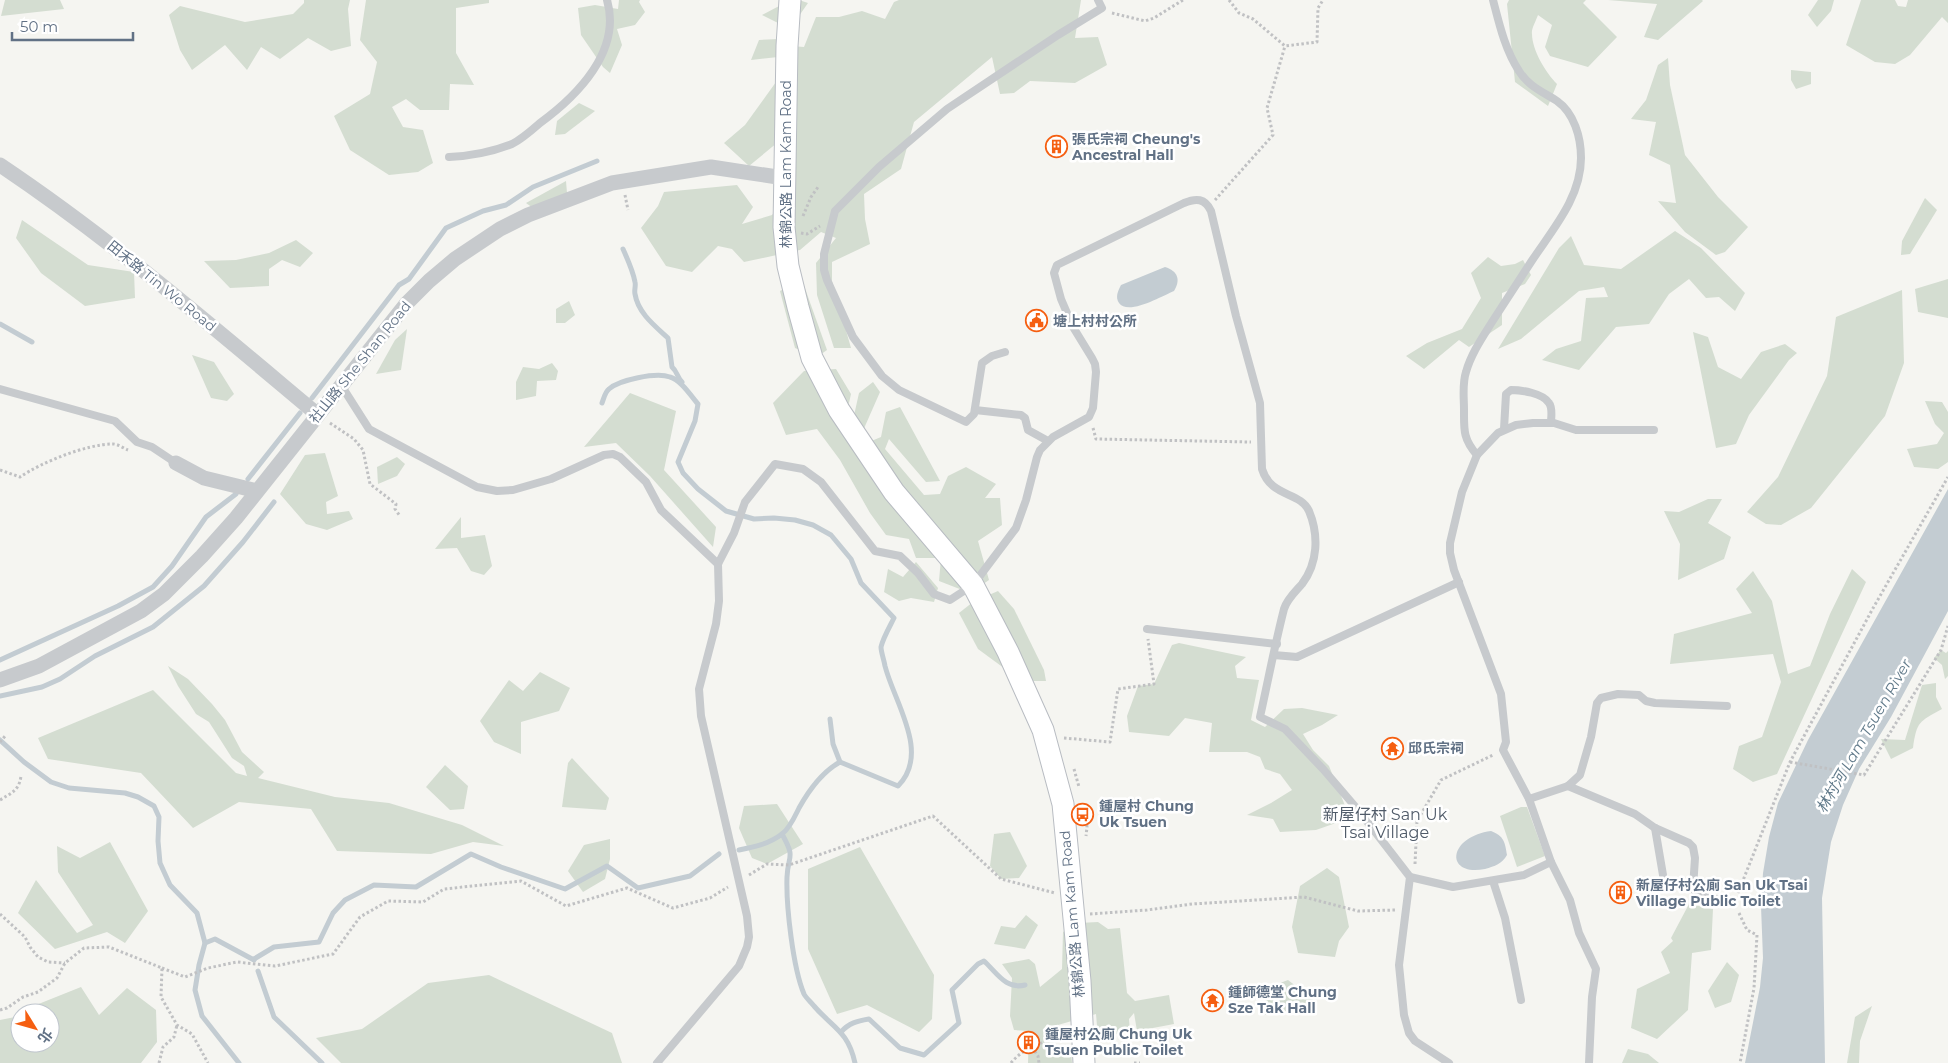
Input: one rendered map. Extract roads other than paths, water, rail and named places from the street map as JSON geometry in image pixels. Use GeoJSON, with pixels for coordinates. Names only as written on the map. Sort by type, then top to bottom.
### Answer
{"type":"FeatureCollection","features":[{"type":"Feature","properties":{"kind":"main road","name":"林錦公路 Lam Kam Road"},"geometry":{"type":"LineString","coordinates":[[790,0],[787,46],[784,227],[788,266],[812,358],[839,410],[894,492],[973,585],[1008,652],[1042,730],[1063,804],[1080,981],[1084,1063]]}},
{"type":"Feature","properties":{"kind":"street","name":"田禾路 Tin Wo Road"},"geometry":{"type":"LineString","coordinates":[[0,165],[76,218],[150,274],[320,418]]}},
{"type":"Feature","properties":{"kind":"street","name":"社山路 She Shan Road"},"geometry":{"type":"LineString","coordinates":[[0,680],[39,666],[150,605],[202,556],[320,418],[341,386],[399,312],[429,281],[470,248],[522,218],[612,183],[711,167],[784,178]]}},
{"type":"Feature","properties":{"kind":"street"},"geometry":{"type":"LineString","coordinates":[[176,463],[204,478],[257,491]]}},
{"type":"Feature","properties":{"kind":"lane"},"geometry":{"type":"LineString","coordinates":[[449,157],[489,152],[515,143],[548,118],[579,90],[597,64],[606,42],[609,29],[607,0]]}},
{"type":"Feature","properties":{"kind":"lane"},"geometry":{"type":"LineString","coordinates":[[1005,352],[992,356],[982,363],[975,410],[969,420],[961,421],[899,390],[882,376],[853,337],[824,270],[824,254],[835,210],[879,167],[948,108],[1102,8],[1098,0]]}},
{"type":"Feature","properties":{"kind":"lane"},"geometry":{"type":"LineString","coordinates":[[1477,455],[1466,439],[1464,431],[1464,381],[1468,366],[1480,341],[1564,214],[1578,186],[1581,158],[1578,132],[1565,108],[1536,89],[1518,70],[1502,33],[1493,0]]}},
{"type":"Feature","properties":{"kind":"lane"},"geometry":{"type":"LineString","coordinates":[[657,1063],[731,978],[744,956],[749,937],[747,916],[699,702],[701,678],[716,624],[719,601],[718,564],[734,533],[745,502],[775,464],[802,470],[821,482],[875,551],[900,556],[918,573],[934,594],[950,600],[973,585],[1016,528],[1026,500],[1037,457],[1048,441],[1089,417],[1094,408],[1096,372],[1092,358],[1073,327],[1061,298],[1054,273],[1057,265],[1192,199],[1200,199],[1209,206],[1236,316],[1259,398],[1264,475],[1273,486],[1305,504],[1310,513],[1316,548],[1308,575],[1285,606],[1260,717],[1285,729],[1323,769],[1410,878],[1452,887],[1524,875],[1552,862]]}},
{"type":"Feature","properties":{"kind":"lane"},"geometry":{"type":"LineString","coordinates":[[341,386],[369,429],[477,487],[487,490],[513,490],[551,479],[604,455],[613,454],[620,457],[646,482],[661,510],[718,564]]}},
{"type":"Feature","properties":{"kind":"lane"},"geometry":{"type":"LineString","coordinates":[[0,390],[115,421],[137,442],[152,447],[176,463]]}},
{"type":"Feature","properties":{"kind":"lane"},"geometry":{"type":"LineString","coordinates":[[1504,429],[1506,394],[1511,390],[1537,395],[1546,400],[1551,408],[1551,424]]}},
{"type":"Feature","properties":{"kind":"lane"},"geometry":{"type":"LineString","coordinates":[[975,410],[1021,414],[1025,418],[1028,430],[1048,441]]}},
{"type":"Feature","properties":{"kind":"lane"},"geometry":{"type":"LineString","coordinates":[[1589,1063],[1592,998],[1596,969],[1579,933],[1570,900],[1552,862],[1529,799],[1503,750],[1506,742],[1501,694],[1450,553],[1450,543],[1462,492],[1477,455],[1504,429],[1516,425],[1551,424],[1576,430],[1654,430]]}},
{"type":"Feature","properties":{"kind":"lane"},"geometry":{"type":"LineString","coordinates":[[1274,655],[1297,656],[1460,582]]}},
{"type":"Feature","properties":{"kind":"lane"},"geometry":{"type":"LineString","coordinates":[[1147,629],[1277,644]]}},
{"type":"Feature","properties":{"kind":"lane"},"geometry":{"type":"LineString","coordinates":[[1529,799],[1568,786],[1577,779],[1584,768],[1597,703],[1601,698],[1618,694],[1639,695],[1646,701],[1655,704],[1727,706]]}},
{"type":"Feature","properties":{"kind":"lane"},"geometry":{"type":"LineString","coordinates":[[1568,786],[1635,814],[1655,828],[1680,838],[1692,847],[1695,858],[1693,888],[1696,893],[1700,896],[1734,903]]}},
{"type":"Feature","properties":{"kind":"lane"},"geometry":{"type":"LineString","coordinates":[[1655,828],[1663,875]]}},
{"type":"Feature","properties":{"kind":"lane"},"geometry":{"type":"LineString","coordinates":[[1410,878],[1404,910],[1398,965],[1406,1024],[1409,1033],[1415,1041],[1449,1063]]}},
{"type":"Feature","properties":{"kind":"lane"},"geometry":{"type":"LineString","coordinates":[[1494,881],[1505,918],[1521,1000]]}},
{"type":"Feature","properties":{"kind":"water"},"geometry":{"type":"Polygon","coordinates":[[[1165,267],[1173,271],[1177,276],[1178,280],[1174,291],[1137,306],[1123,306],[1119,303],[1117,296],[1121,285],[1165,267]]]}},
{"type":"Feature","properties":{"kind":"water","name":"林村河 Lam Tsuen River"},"geometry":{"type":"Polygon","coordinates":[[[1948,489],[1948,611],[1891,717],[1859,769],[1843,805],[1831,842],[1822,898],[1825,1063],[1745,1063],[1760,987],[1763,958],[1761,906],[1763,873],[1769,837],[1778,803],[1808,740],[1948,489]]]}},
{"type":"Feature","properties":{"kind":"water"},"geometry":{"type":"Polygon","coordinates":[[[1491,831],[1499,835],[1503,840],[1507,855],[1503,861],[1485,869],[1472,870],[1463,867],[1458,862],[1456,855],[1459,848],[1476,835],[1491,831]]]}},
{"type":"Feature","properties":{"kind":"waterway"},"geometry":{"type":"LineString","coordinates":[[312,398],[399,285],[409,279],[446,228],[483,211],[506,205],[533,187],[597,161]]}},
{"type":"Feature","properties":{"kind":"waterway"},"geometry":{"type":"LineString","coordinates":[[623,249],[634,278],[637,301],[648,319],[668,338],[672,367],[682,382]]}},
{"type":"Feature","properties":{"kind":"waterway"},"geometry":{"type":"LineString","coordinates":[[0,324],[32,342]]}},
{"type":"Feature","properties":{"kind":"waterway"},"geometry":{"type":"LineString","coordinates":[[602,403],[609,389],[629,380],[647,376],[664,376],[678,381],[698,404],[695,421],[678,462],[683,473],[698,489],[726,511],[754,519],[795,520],[813,525],[831,535],[851,559],[861,583],[894,618],[883,640],[881,649],[889,680],[902,711],[911,743],[911,758],[907,773],[898,786],[840,762],[816,782],[790,825],[782,834],[767,843],[739,850]]}},
{"type":"Feature","properties":{"kind":"waterway"},"geometry":{"type":"LineString","coordinates":[[248,479],[300,413]]}},
{"type":"Feature","properties":{"kind":"waterway"},"geometry":{"type":"LineString","coordinates":[[0,660],[118,606],[153,587],[172,566],[206,517],[236,494]]}},
{"type":"Feature","properties":{"kind":"waterway"},"geometry":{"type":"LineString","coordinates":[[0,696],[42,687],[60,679],[95,656],[153,627],[204,586],[243,542],[274,502]]}},
{"type":"Feature","properties":{"kind":"waterway"},"geometry":{"type":"LineString","coordinates":[[830,719],[833,744],[840,762]]}},
{"type":"Feature","properties":{"kind":"waterway"},"geometry":{"type":"LineString","coordinates":[[0,740],[24,762],[51,782],[69,788],[125,793],[138,797],[154,806],[159,817],[158,841],[160,863],[170,885],[197,913],[205,943],[195,990],[202,1016],[239,1063]]}},
{"type":"Feature","properties":{"kind":"waterway"},"geometry":{"type":"LineString","coordinates":[[782,834],[790,853],[787,877],[788,904],[791,937],[800,983],[806,997],[844,1037],[852,1052],[855,1063]]}},
{"type":"Feature","properties":{"kind":"waterway"},"geometry":{"type":"LineString","coordinates":[[254,959],[274,947],[319,942],[333,913],[345,900],[374,885],[416,887],[471,854],[501,867],[565,889],[607,866],[638,888],[690,876],[719,854]]}},
{"type":"Feature","properties":{"kind":"waterway"},"geometry":{"type":"LineString","coordinates":[[205,943],[215,939],[254,960]]}},
{"type":"Feature","properties":{"kind":"waterway"},"geometry":{"type":"LineString","coordinates":[[841,1032],[847,1026],[869,1019],[900,1048],[924,1055],[959,1023],[952,990],[978,964],[984,961],[1007,983],[1018,986],[1025,985]]}},
{"type":"Feature","properties":{"kind":"waterway"},"geometry":{"type":"LineString","coordinates":[[258,971],[274,1017],[322,1063]]}},
{"type":"Feature","properties":{"kind":"place","name":"張氏宗祠 Cheung's Ancestral Hall"},"geometry":{"type":"Point","coordinates":[1056,147]}},
{"type":"Feature","properties":{"kind":"place","name":"塘上村村公所"},"geometry":{"type":"Point","coordinates":[1037,321]}},
{"type":"Feature","properties":{"kind":"place","name":"邱氏宗祠"},"geometry":{"type":"Point","coordinates":[1392,748]}},
{"type":"Feature","properties":{"kind":"place","name":"鍾屋村 Chung Uk Tsuen"},"geometry":{"type":"Point","coordinates":[1083,814]}},
{"type":"Feature","properties":{"kind":"place","name":"新屋仔村公廁 San Uk Tsai Village Public Toilet"},"geometry":{"type":"Point","coordinates":[1620,893]}},
{"type":"Feature","properties":{"kind":"place","name":"鍾師德堂 Chung Sze Tak Hall"},"geometry":{"type":"Point","coordinates":[1212,1000]}},
{"type":"Feature","properties":{"kind":"place","name":"鍾屋村公廁 Chung Uk Tsuen Public Toilet"},"geometry":{"type":"Point","coordinates":[1029,1042]}},
{"type":"Feature","properties":{"kind":"district","name":"新屋仔村 San Uk Tsai Village"},"geometry":{"type":"Point","coordinates":[1385,823]}}]}
